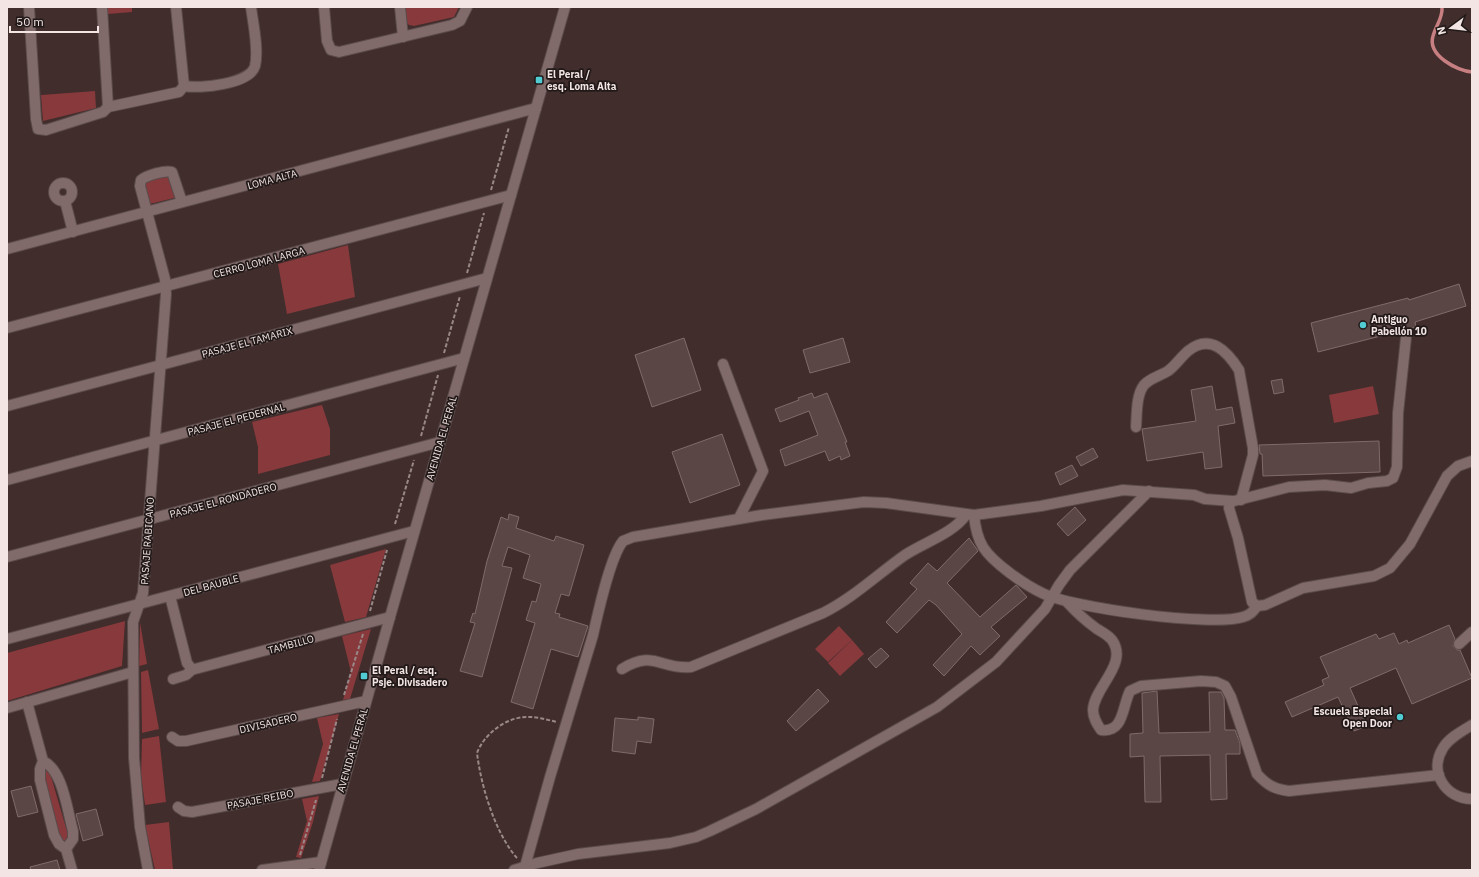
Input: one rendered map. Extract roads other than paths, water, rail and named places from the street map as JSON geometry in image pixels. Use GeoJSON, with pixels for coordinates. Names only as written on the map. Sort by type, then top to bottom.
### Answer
{"type":"FeatureCollection","features":[{"type":"Feature","properties":{"kind":"street"},"geometry":{"type":"LineString","coordinates":[[29,7],[36,119],[38,128],[46,130],[98,114],[108,107],[179,92],[184,86],[176,7]]}},
{"type":"Feature","properties":{"kind":"street"},"geometry":{"type":"LineString","coordinates":[[102,7],[108,107]]}},
{"type":"Feature","properties":{"kind":"street"},"geometry":{"type":"LineString","coordinates":[[184,86],[195,88],[220,86],[248,74],[254,67],[256,58],[251,7]]}},
{"type":"Feature","properties":{"kind":"street"},"geometry":{"type":"LineString","coordinates":[[324,7],[327,41],[331,50],[339,52],[452,25],[460,21],[467,7]]}},
{"type":"Feature","properties":{"kind":"street"},"geometry":{"type":"LineString","coordinates":[[400,7],[403,37]]}},
{"type":"Feature","properties":{"kind":"street","name":"AVENIDA EL PERAL"},"geometry":{"type":"LineString","coordinates":[[320,866],[414,531],[565,7]]}},
{"type":"Feature","properties":{"kind":"street","name":"LOMA ALTA"},"geometry":{"type":"LineString","coordinates":[[7,249],[536,108]]}},
{"type":"Feature","properties":{"kind":"street","name":"PASAJE RABICANO"},"geometry":{"type":"LineString","coordinates":[[148,870],[140,827],[135,782],[133,672],[134,622],[143,593],[166,286],[140,186],[141,180],[167,171],[174,174],[182,202]]}},
{"type":"Feature","properties":{"kind":"street","name":"CERRO LOMA LARGA"},"geometry":{"type":"LineString","coordinates":[[7,328],[511,195]]}},
{"type":"Feature","properties":{"kind":"street"},"geometry":{"type":"LineString","coordinates":[[65,200],[73,232]]}},
{"type":"Feature","properties":{"kind":"street","name":"PASAJE EL TAMARIX"},"geometry":{"type":"LineString","coordinates":[[7,406],[487,278]]}},
{"type":"Feature","properties":{"kind":"street"},"geometry":{"type":"LineString","coordinates":[[1406,338],[1398,413],[1397,467],[1393,478],[1387,481],[1368,483],[1351,488],[1325,485],[1289,487],[1236,500],[1229,504],[1253,604],[1257,606],[1265,605],[1303,588],[1374,576],[1390,568],[1406,549],[1447,476],[1458,466],[1472,461]]}},
{"type":"Feature","properties":{"kind":"street"},"geometry":{"type":"LineString","coordinates":[[1136,427],[1140,393],[1144,385],[1168,371],[1190,350],[1204,344],[1218,345],[1233,359],[1239,370],[1253,448],[1253,455],[1236,500]]}},
{"type":"Feature","properties":{"kind":"street","name":"PASAJE EL PEDERNAL"},"geometry":{"type":"LineString","coordinates":[[7,480],[464,358]]}},
{"type":"Feature","properties":{"kind":"street"},"geometry":{"type":"LineString","coordinates":[[723,364],[763,471],[739,518]]}},
{"type":"Feature","properties":{"kind":"street","name":"PASAJE EL RONDADERO"},"geometry":{"type":"LineString","coordinates":[[7,557],[440,442]]}},
{"type":"Feature","properties":{"kind":"street"},"geometry":{"type":"LineString","coordinates":[[525,868],[613,564],[618,548],[623,540],[739,518],[864,502],[886,503],[970,515],[1041,506],[1116,491],[1149,491],[1236,500]]}},
{"type":"Feature","properties":{"kind":"street"},"geometry":{"type":"LineString","coordinates":[[514,870],[578,854],[661,844],[688,839],[710,832],[756,809],[937,707],[996,662],[1045,609],[1070,570],[1149,491]]}},
{"type":"Feature","properties":{"kind":"street"},"geometry":{"type":"LineString","coordinates":[[970,515],[978,537],[987,553],[1028,585],[1052,598],[1067,602],[1142,614],[1189,619],[1222,620],[1243,617],[1252,613],[1257,606]]}},
{"type":"Feature","properties":{"kind":"street"},"geometry":{"type":"LineString","coordinates":[[622,669],[644,660],[680,667],[691,667],[823,613],[840,604],[906,555],[970,515]]}},
{"type":"Feature","properties":{"kind":"street","name":"DEL BAUBLE"},"geometry":{"type":"LineString","coordinates":[[7,639],[414,531]]}},
{"type":"Feature","properties":{"kind":"street"},"geometry":{"type":"LineString","coordinates":[[170,596],[188,663],[193,669]]}},
{"type":"Feature","properties":{"kind":"street"},"geometry":{"type":"LineString","coordinates":[[1067,602],[1079,615],[1112,639],[1115,647],[1116,658],[1114,664],[1096,700],[1093,710],[1095,721],[1101,730],[1108,731],[1116,728],[1120,722],[1130,692],[1141,686],[1201,681],[1216,682],[1226,686],[1231,697],[1257,774],[1265,783],[1274,789],[1289,791],[1439,775]]}},
{"type":"Feature","properties":{"kind":"street","name":"TAMBILLO"},"geometry":{"type":"LineString","coordinates":[[173,679],[186,675],[193,669],[390,618]]}},
{"type":"Feature","properties":{"kind":"street"},"geometry":{"type":"LineString","coordinates":[[1459,644],[1472,632]]}},
{"type":"Feature","properties":{"kind":"street"},"geometry":{"type":"LineString","coordinates":[[7,708],[133,672]]}},
{"type":"Feature","properties":{"kind":"street","name":"DIVISADERO"},"geometry":{"type":"LineString","coordinates":[[172,737],[178,741],[186,741],[366,701]]}},
{"type":"Feature","properties":{"kind":"street"},"geometry":{"type":"LineString","coordinates":[[27,702],[43,761],[40,769],[40,780],[54,835],[59,844],[66,849],[72,870]]}},
{"type":"Feature","properties":{"kind":"street"},"geometry":{"type":"LineString","coordinates":[[1472,725],[1454,736],[1443,748],[1438,763],[1441,782],[1448,792],[1459,797],[1472,799]]}},
{"type":"Feature","properties":{"kind":"street"},"geometry":{"type":"LineString","coordinates":[[43,761],[49,764],[56,773],[66,808],[73,835],[71,843],[66,849]]}},
{"type":"Feature","properties":{"kind":"street","name":"PASAJE REIBO"},"geometry":{"type":"LineString","coordinates":[[178,807],[184,811],[192,812],[342,784]]}},
{"type":"Feature","properties":{"kind":"street"},"geometry":{"type":"LineString","coordinates":[[262,870],[298,864],[320,866]]}},
{"type":"Feature","properties":{"kind":"waterway"},"geometry":{"type":"LineString","coordinates":[[1442,7],[1440,18],[1433,36],[1432,43],[1434,50],[1451,65],[1459,69],[1472,72]]}},
{"type":"Feature","properties":{"kind":"place","name":"El Peral / esq. Loma Alta"},"geometry":{"type":"Point","coordinates":[539,80]}},
{"type":"Feature","properties":{"kind":"place","name":"Antiguo Pabellón 10"},"geometry":{"type":"Point","coordinates":[1363,325]}},
{"type":"Feature","properties":{"kind":"place","name":"El Peral / esq. Psje. Divisadero"},"geometry":{"type":"Point","coordinates":[364,676]}},
{"type":"Feature","properties":{"kind":"place","name":"Escuela Especial Open Door"},"geometry":{"type":"Point","coordinates":[1400,717]}}]}
